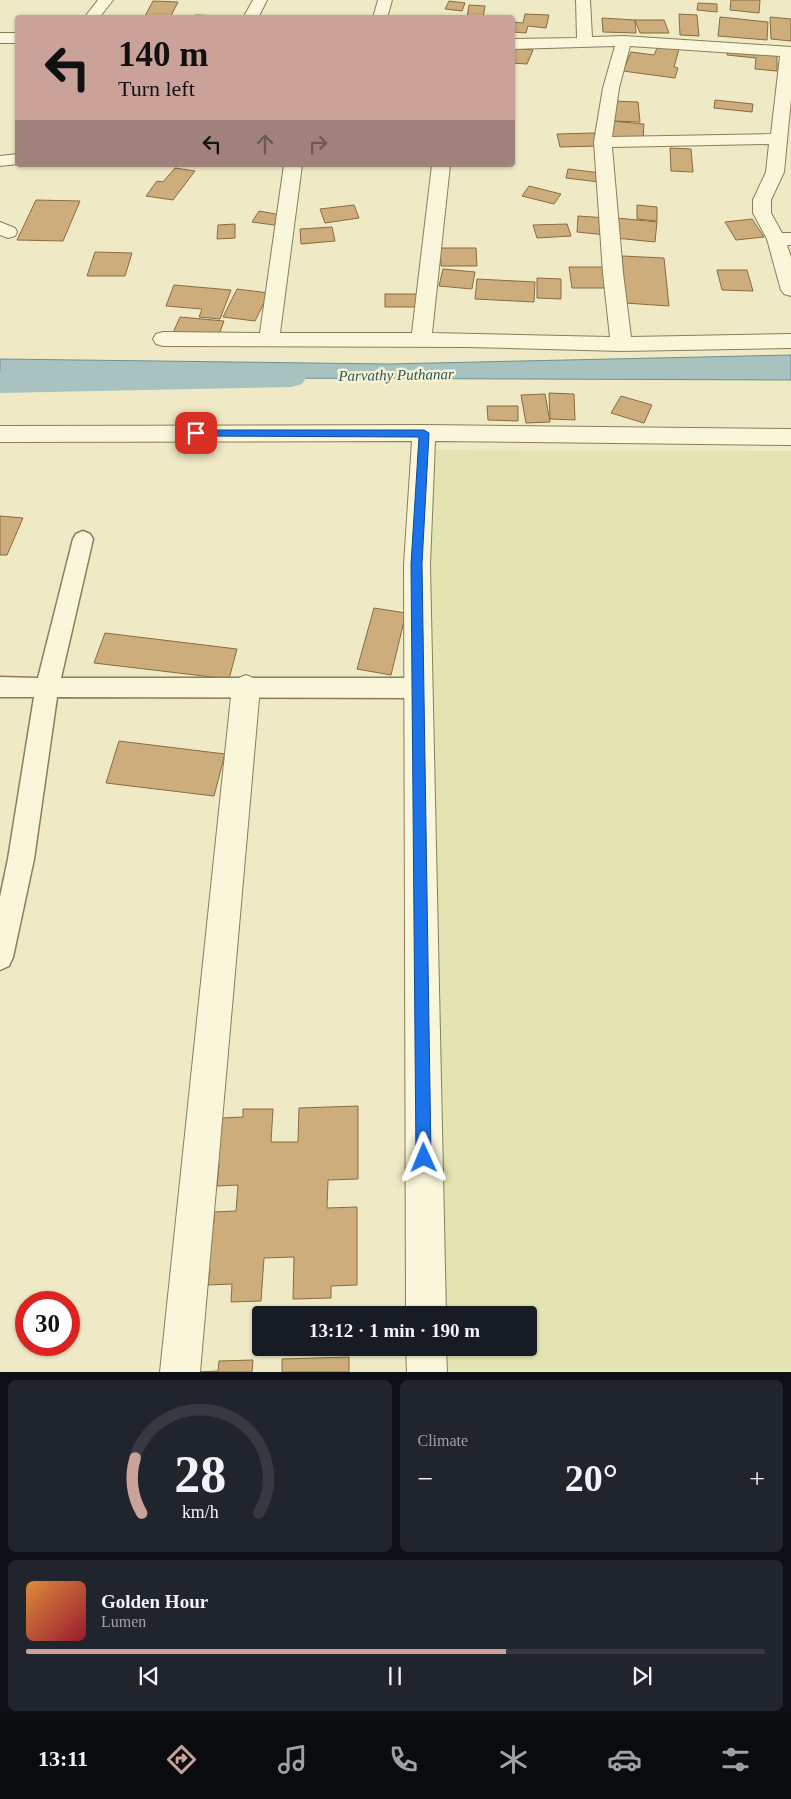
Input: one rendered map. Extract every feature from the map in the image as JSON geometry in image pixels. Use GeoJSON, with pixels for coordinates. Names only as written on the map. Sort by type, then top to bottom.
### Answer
{"type":"FeatureCollection","features":[{"type":"Feature","properties":{"kind":"street"},"geometry":{"type":"LineString","coordinates":[[94,15],[106,0]]}},
{"type":"Feature","properties":{"kind":"street"},"geometry":{"type":"LineString","coordinates":[[252,15],[260,0]]}},
{"type":"Feature","properties":{"kind":"street"},"geometry":{"type":"LineString","coordinates":[[381,15],[385,0]]}},
{"type":"Feature","properties":{"kind":"street"},"geometry":{"type":"LineString","coordinates":[[583,0],[585,42]]}},
{"type":"Feature","properties":{"kind":"street"},"geometry":{"type":"LineString","coordinates":[[0,38],[15,38]]}},
{"type":"Feature","properties":{"kind":"street"},"geometry":{"type":"LineString","coordinates":[[622,344],[613,273],[603,142],[611,88],[624,41]]}},
{"type":"Feature","properties":{"kind":"street"},"geometry":{"type":"LineString","coordinates":[[515,44],[624,41],[790,52],[775,172],[762,200],[762,213],[784,239],[791,290]]}},
{"type":"Feature","properties":{"kind":"street"},"geometry":{"type":"LineString","coordinates":[[603,142],[779,139]]}},
{"type":"Feature","properties":{"kind":"street"},"geometry":{"type":"LineString","coordinates":[[0,162],[15,160]]}},
{"type":"Feature","properties":{"kind":"street"},"geometry":{"type":"LineString","coordinates":[[270,339],[293,167]]}},
{"type":"Feature","properties":{"kind":"street"},"geometry":{"type":"LineString","coordinates":[[421,341],[441,167]]}},
{"type":"Feature","properties":{"kind":"street"},"geometry":{"type":"LineString","coordinates":[[163,340],[468,340],[622,344],[791,341]]}},
{"type":"Feature","properties":{"kind":"street"},"geometry":{"type":"LineString","coordinates":[[0,434],[424,433],[791,437]]}},
{"type":"Feature","properties":{"kind":"street"},"geometry":{"type":"LineString","coordinates":[[424,433],[417,564],[417,688],[426,1306]]}},
{"type":"Feature","properties":{"kind":"street"},"geometry":{"type":"LineString","coordinates":[[180,1372],[246,688]]}},
{"type":"Feature","properties":{"kind":"street"},"geometry":{"type":"LineString","coordinates":[[426,1356],[427,1372]]}},
{"type":"Feature","properties":{"kind":"lane"},"geometry":{"type":"LineString","coordinates":[[0,957],[21,859],[47,688],[83,539]]}},
{"type":"Feature","properties":{"kind":"lane"},"geometry":{"type":"LineString","coordinates":[[0,687],[417,688]]}},
{"type":"Feature","properties":{"kind":"green space"},"geometry":{"type":"Polygon","coordinates":[[[423,450],[791,451],[791,1371],[447,1371],[446,1356],[537,1356],[537,1306],[445,1306],[423,450]]]}},
{"type":"Feature","properties":{"kind":"water"},"geometry":{"type":"Polygon","coordinates":[[[791,355],[791,380],[0,377],[0,359],[388,364],[791,355]]]}},
{"type":"Feature","properties":{"kind":"building"},"geometry":{"type":"Polygon","coordinates":[[[731,0],[760,0],[759,13],[730,10],[731,0]]]}},
{"type":"Feature","properties":{"kind":"building"},"geometry":{"type":"Polygon","coordinates":[[[153,1],[178,2],[172,15],[146,15],[153,1]]]}},
{"type":"Feature","properties":{"kind":"building"},"geometry":{"type":"Polygon","coordinates":[[[449,1],[465,3],[462,11],[445,9],[449,1]]]}},
{"type":"Feature","properties":{"kind":"building"},"geometry":{"type":"Polygon","coordinates":[[[698,3],[717,4],[717,12],[697,10],[698,3]]]}},
{"type":"Feature","properties":{"kind":"building"},"geometry":{"type":"Polygon","coordinates":[[[469,5],[485,6],[484,15],[467,15],[469,5]]]}},
{"type":"Feature","properties":{"kind":"building"},"geometry":{"type":"Polygon","coordinates":[[[525,14],[549,15],[546,28],[528,26],[526,33],[515,32],[515,22],[523,23],[525,14]]]}},
{"type":"Feature","properties":{"kind":"building"},"geometry":{"type":"Polygon","coordinates":[[[679,14],[697,15],[699,36],[680,35],[679,14]]]}},
{"type":"Feature","properties":{"kind":"building"},"geometry":{"type":"Polygon","coordinates":[[[720,17],[768,22],[767,40],[718,36],[720,17]]]}},
{"type":"Feature","properties":{"kind":"building"},"geometry":{"type":"Polygon","coordinates":[[[770,17],[791,19],[791,41],[771,39],[770,17]]]}},
{"type":"Feature","properties":{"kind":"building"},"geometry":{"type":"Polygon","coordinates":[[[602,18],[635,20],[636,33],[603,32],[602,18]]]}},
{"type":"Feature","properties":{"kind":"building"},"geometry":{"type":"Polygon","coordinates":[[[635,20],[664,20],[669,33],[640,33],[635,20]]]}},
{"type":"Feature","properties":{"kind":"building"},"geometry":{"type":"Polygon","coordinates":[[[658,46],[679,49],[674,67],[678,68],[675,78],[623,71],[631,52],[654,55],[658,46]]]}},
{"type":"Feature","properties":{"kind":"building"},"geometry":{"type":"Polygon","coordinates":[[[515,48],[533,50],[527,64],[515,63],[515,48]]]}},
{"type":"Feature","properties":{"kind":"building"},"geometry":{"type":"Polygon","coordinates":[[[727,49],[777,55],[777,71],[755,69],[756,58],[727,55],[727,49]]]}},
{"type":"Feature","properties":{"kind":"building"},"geometry":{"type":"Polygon","coordinates":[[[715,100],[753,104],[752,112],[714,108],[715,100]]]}},
{"type":"Feature","properties":{"kind":"building"},"geometry":{"type":"Polygon","coordinates":[[[612,101],[638,102],[640,122],[613,121],[612,101]]]}},
{"type":"Feature","properties":{"kind":"building"},"geometry":{"type":"Polygon","coordinates":[[[611,121],[644,124],[643,140],[610,137],[611,121]]]}},
{"type":"Feature","properties":{"kind":"building"},"geometry":{"type":"Polygon","coordinates":[[[595,133],[598,146],[560,147],[557,134],[595,133]]]}},
{"type":"Feature","properties":{"kind":"building"},"geometry":{"type":"Polygon","coordinates":[[[670,148],[691,149],[693,172],[671,171],[670,148]]]}},
{"type":"Feature","properties":{"kind":"building"},"geometry":{"type":"Polygon","coordinates":[[[175,168],[195,171],[173,200],[146,196],[157,181],[163,182],[175,168]]]}},
{"type":"Feature","properties":{"kind":"building"},"geometry":{"type":"Polygon","coordinates":[[[568,169],[601,173],[599,182],[566,178],[568,169]]]}},
{"type":"Feature","properties":{"kind":"building"},"geometry":{"type":"Polygon","coordinates":[[[529,186],[561,194],[554,204],[522,196],[529,186]]]}},
{"type":"Feature","properties":{"kind":"building"},"geometry":{"type":"Polygon","coordinates":[[[36,200],[80,201],[63,241],[17,240],[36,200]]]}},
{"type":"Feature","properties":{"kind":"building"},"geometry":{"type":"Polygon","coordinates":[[[354,205],[359,218],[325,223],[320,209],[354,205]]]}},
{"type":"Feature","properties":{"kind":"building"},"geometry":{"type":"Polygon","coordinates":[[[637,205],[657,207],[657,221],[637,219],[637,205]]]}},
{"type":"Feature","properties":{"kind":"building"},"geometry":{"type":"Polygon","coordinates":[[[259,211],[281,215],[274,225],[252,222],[259,211]]]}},
{"type":"Feature","properties":{"kind":"building"},"geometry":{"type":"Polygon","coordinates":[[[578,216],[607,218],[607,235],[577,232],[578,216]]]}},
{"type":"Feature","properties":{"kind":"building"},"geometry":{"type":"Polygon","coordinates":[[[617,218],[657,222],[655,242],[615,238],[617,218]]]}},
{"type":"Feature","properties":{"kind":"building"},"geometry":{"type":"Polygon","coordinates":[[[752,219],[764,237],[736,240],[725,222],[752,219]]]}},
{"type":"Feature","properties":{"kind":"building"},"geometry":{"type":"Polygon","coordinates":[[[235,224],[235,238],[217,239],[218,225],[235,224]]]}},
{"type":"Feature","properties":{"kind":"building"},"geometry":{"type":"Polygon","coordinates":[[[567,224],[571,236],[537,238],[533,225],[567,224]]]}},
{"type":"Feature","properties":{"kind":"building"},"geometry":{"type":"Polygon","coordinates":[[[332,227],[335,241],[301,244],[300,229],[332,227]]]}},
{"type":"Feature","properties":{"kind":"building"},"geometry":{"type":"Polygon","coordinates":[[[440,248],[476,248],[477,266],[441,266],[440,248]]]}},
{"type":"Feature","properties":{"kind":"building"},"geometry":{"type":"Polygon","coordinates":[[[95,252],[132,253],[125,276],[87,276],[95,252]]]}},
{"type":"Feature","properties":{"kind":"building"},"geometry":{"type":"Polygon","coordinates":[[[622,256],[664,258],[669,306],[625,303],[622,256]]]}},
{"type":"Feature","properties":{"kind":"building"},"geometry":{"type":"Polygon","coordinates":[[[569,267],[606,267],[609,288],[572,288],[569,267]]]}},
{"type":"Feature","properties":{"kind":"building"},"geometry":{"type":"Polygon","coordinates":[[[443,269],[475,272],[472,289],[439,286],[443,269]]]}},
{"type":"Feature","properties":{"kind":"building"},"geometry":{"type":"Polygon","coordinates":[[[717,270],[747,270],[753,291],[722,290],[717,270]]]}},
{"type":"Feature","properties":{"kind":"building"},"geometry":{"type":"Polygon","coordinates":[[[537,278],[561,279],[561,299],[537,298],[537,278]]]}},
{"type":"Feature","properties":{"kind":"building"},"geometry":{"type":"Polygon","coordinates":[[[477,279],[535,282],[534,302],[475,299],[477,279]]]}},
{"type":"Feature","properties":{"kind":"building"},"geometry":{"type":"Polygon","coordinates":[[[174,285],[231,290],[220,319],[199,317],[202,309],[166,306],[174,285]]]}},
{"type":"Feature","properties":{"kind":"building"},"geometry":{"type":"Polygon","coordinates":[[[237,289],[269,293],[255,321],[223,317],[237,289]]]}},
{"type":"Feature","properties":{"kind":"building"},"geometry":{"type":"Polygon","coordinates":[[[385,294],[418,294],[418,307],[385,307],[385,294]]]}},
{"type":"Feature","properties":{"kind":"building"},"geometry":{"type":"Polygon","coordinates":[[[180,317],[224,321],[218,337],[173,333],[180,317]]]}},
{"type":"Feature","properties":{"kind":"building"},"geometry":{"type":"Polygon","coordinates":[[[549,393],[574,394],[575,420],[550,419],[549,393]]]}},
{"type":"Feature","properties":{"kind":"building"},"geometry":{"type":"Polygon","coordinates":[[[545,394],[550,422],[526,423],[521,395],[545,394]]]}},
{"type":"Feature","properties":{"kind":"building"},"geometry":{"type":"Polygon","coordinates":[[[621,396],[652,405],[644,423],[611,413],[621,396]]]}},
{"type":"Feature","properties":{"kind":"building"},"geometry":{"type":"Polygon","coordinates":[[[487,406],[518,406],[518,421],[488,420],[487,406]]]}},
{"type":"Feature","properties":{"kind":"building"},"geometry":{"type":"Polygon","coordinates":[[[0,516],[23,518],[7,555],[0,555],[0,516]]]}},
{"type":"Feature","properties":{"kind":"building"},"geometry":{"type":"Polygon","coordinates":[[[374,608],[406,613],[391,675],[357,669],[374,608]]]}},
{"type":"Feature","properties":{"kind":"building"},"geometry":{"type":"Polygon","coordinates":[[[105,633],[237,649],[229,679],[94,663],[105,633]]]}},
{"type":"Feature","properties":{"kind":"building"},"geometry":{"type":"Polygon","coordinates":[[[119,741],[225,754],[214,796],[106,783],[119,741]]]}},
{"type":"Feature","properties":{"kind":"building"},"geometry":{"type":"Polygon","coordinates":[[[358,1106],[358,1179],[328,1180],[327,1208],[357,1207],[357,1285],[331,1286],[331,1298],[293,1299],[294,1257],[264,1258],[261,1301],[231,1302],[232,1284],[208,1285],[210,1268],[200,1268],[204,1223],[214,1223],[214,1212],[236,1211],[238,1185],[217,1186],[219,1164],[209,1164],[211,1131],[221,1131],[222,1118],[243,1117],[243,1109],[273,1109],[271,1142],[298,1142],[299,1108],[358,1106]]]}},
{"type":"Feature","properties":{"kind":"building"},"geometry":{"type":"Polygon","coordinates":[[[349,1357],[349,1372],[282,1372],[282,1359],[349,1357]]]}},
{"type":"Feature","properties":{"kind":"building"},"geometry":{"type":"Polygon","coordinates":[[[253,1360],[252,1372],[199,1372],[218,1371],[219,1361],[253,1360]]]}},
{"type":"Feature","properties":{"kind":"waterway","name":"Parvathy Puthanar"},"geometry":{"type":"LineString","coordinates":[[0,382],[291,377]]}},
{"type":"Feature","properties":{"kind":"route"},"geometry":{"type":"LineString","coordinates":[[196,433],[424,433],[417,564],[417,724],[424,1158]]}}]}
